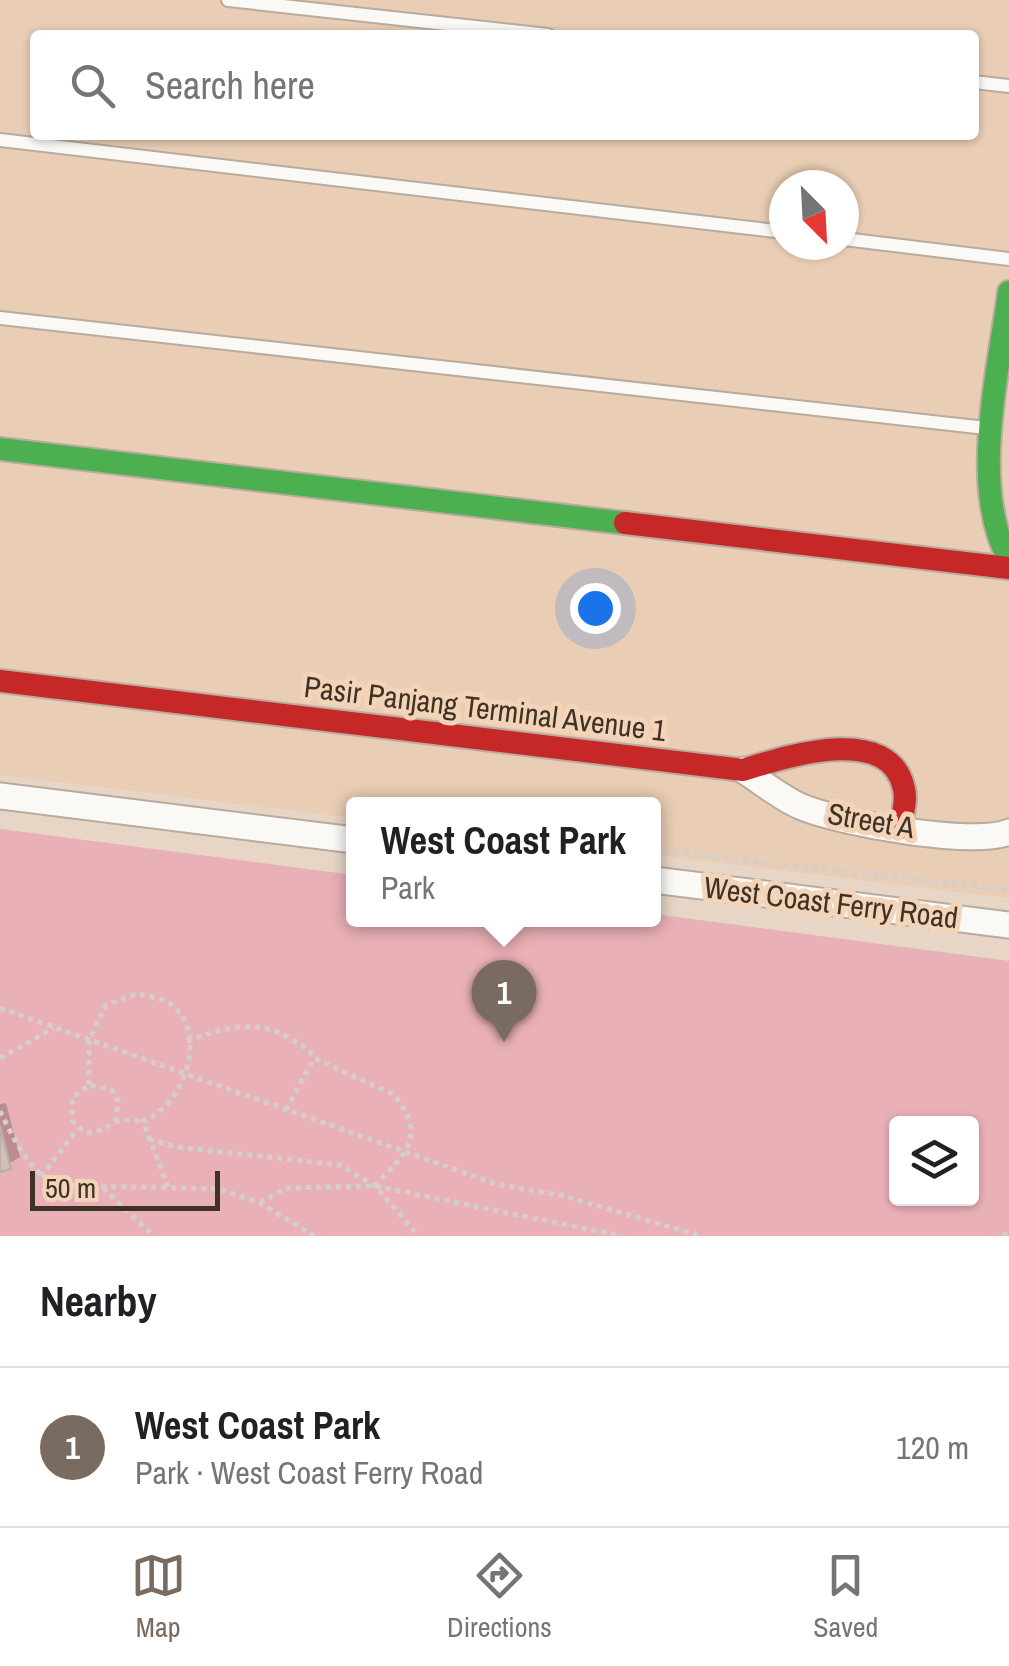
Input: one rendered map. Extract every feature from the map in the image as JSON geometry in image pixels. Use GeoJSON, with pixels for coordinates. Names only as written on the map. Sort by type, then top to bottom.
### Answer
{"type":"FeatureCollection","features":[{"type":"Feature","properties":{"kind":"street"},"geometry":{"type":"LineString","coordinates":[[1009,292],[988,500],[1000,550],[1009,559]]}},
{"type":"Feature","properties":{"kind":"street"},"geometry":{"type":"LineString","coordinates":[[0,449],[1009,568]]}},
{"type":"Feature","properties":{"kind":"street","name":"Pasir Panjang Terminal Avenue 1"},"geometry":{"type":"LineString","coordinates":[[0,681],[743,770],[812,749],[881,758],[892,766],[905,791],[900,828]]}},
{"type":"Feature","properties":{"kind":"street","name":"Street A"},"geometry":{"type":"LineString","coordinates":[[743,770],[799,806],[844,821],[984,839],[1009,832]]}},
{"type":"Feature","properties":{"kind":"street"},"geometry":{"type":"LineString","coordinates":[[0,796],[346,839]]}},
{"type":"Feature","properties":{"kind":"street","name":"West Coast Ferry Road"},"geometry":{"type":"LineString","coordinates":[[661,881],[1009,925]]}},
{"type":"Feature","properties":{"kind":"lane"},"geometry":{"type":"LineString","coordinates":[[228,0],[502,30]]}},
{"type":"Feature","properties":{"kind":"lane"},"geometry":{"type":"LineString","coordinates":[[979,83],[1009,86]]}},
{"type":"Feature","properties":{"kind":"lane"},"geometry":{"type":"LineString","coordinates":[[0,140],[769,230]]}},
{"type":"Feature","properties":{"kind":"lane"},"geometry":{"type":"LineString","coordinates":[[859,242],[1009,259]]}},
{"type":"Feature","properties":{"kind":"lane"},"geometry":{"type":"LineString","coordinates":[[0,318],[994,429]]}},
{"type":"Feature","properties":{"kind":"path"},"geometry":{"type":"LineString","coordinates":[[661,851],[1009,890]]}},
{"type":"Feature","properties":{"kind":"path"},"geometry":{"type":"LineString","coordinates":[[138,993],[171,1004],[188,1030],[186,1076],[161,1114],[143,1121],[116,1122],[98,1134],[78,1128],[72,1120],[72,1098],[88,1085],[89,1041],[106,1005],[138,993]]}},
{"type":"Feature","properties":{"kind":"path"},"geometry":{"type":"LineString","coordinates":[[0,1008],[496,1184],[564,1196],[701,1236]]}},
{"type":"Feature","properties":{"kind":"path"},"geometry":{"type":"LineString","coordinates":[[187,1041],[254,1025],[275,1029],[310,1050],[314,1058],[394,1095],[403,1106],[412,1132],[409,1152],[375,1186]]}},
{"type":"Feature","properties":{"kind":"path"},"geometry":{"type":"LineString","coordinates":[[0,1058],[55,1028]]}},
{"type":"Feature","properties":{"kind":"path"},"geometry":{"type":"LineString","coordinates":[[286,1110],[314,1058]]}},
{"type":"Feature","properties":{"kind":"path"},"geometry":{"type":"LineString","coordinates":[[88,1085],[111,1090],[118,1100],[116,1122]]}},
{"type":"Feature","properties":{"kind":"path"},"geometry":{"type":"LineString","coordinates":[[0,1110],[13,1138],[41,1177],[68,1189],[219,1189],[260,1203],[314,1236]]}},
{"type":"Feature","properties":{"kind":"path"},"geometry":{"type":"LineString","coordinates":[[143,1121],[168,1187]]}},
{"type":"Feature","properties":{"kind":"path"},"geometry":{"type":"LineString","coordinates":[[41,1177],[78,1128]]}},
{"type":"Feature","properties":{"kind":"path"},"geometry":{"type":"LineString","coordinates":[[148,1139],[340,1165],[375,1186],[419,1236]]}},
{"type":"Feature","properties":{"kind":"path"},"geometry":{"type":"LineString","coordinates":[[260,1203],[285,1188],[375,1186],[622,1236]]}},
{"type":"Feature","properties":{"kind":"path"},"geometry":{"type":"LineString","coordinates":[[103,1188],[154,1236]]}},
{"type":"Feature","properties":{"kind":"path"},"geometry":{"type":"LineString","coordinates":[[1003,1236],[1009,1231]]}},
{"type":"Feature","properties":{"kind":"shaded area"},"geometry":{"type":"Polygon","coordinates":[[[0,0],[1009,0],[1009,898],[661,856],[661,797],[346,797],[346,817],[0,775],[0,0]]]}},
{"type":"Feature","properties":{"kind":"shaded area"},"geometry":{"type":"Polygon","coordinates":[[[0,829],[346,874],[346,927],[661,927],[661,915],[1009,961],[1009,1236],[0,1236],[0,829]]]}},
{"type":"Feature","properties":{"kind":"building"},"geometry":{"type":"Polygon","coordinates":[[[0,1126],[11,1169],[0,1172],[0,1126]]]}},
{"type":"Feature","properties":{"kind":"traffic: fast"},"geometry":{"type":"LineString","coordinates":[[1009,292],[994,392],[989,464],[997,530],[1009,559]]}},
{"type":"Feature","properties":{"kind":"traffic: fast"},"geometry":{"type":"LineString","coordinates":[[0,449],[625,523]]}},
{"type":"Feature","properties":{"kind":"traffic: jam"},"geometry":{"type":"LineString","coordinates":[[625,523],[1009,568]]}},
{"type":"Feature","properties":{"kind":"traffic: jam"},"geometry":{"type":"LineString","coordinates":[[0,681],[743,770],[807,753],[857,750],[878,756],[895,768],[905,794],[900,828]]}},
{"type":"Feature","properties":{"kind":"place","name":"West Coast Park"},"geometry":{"type":"Point","coordinates":[504,1042]}}]}
